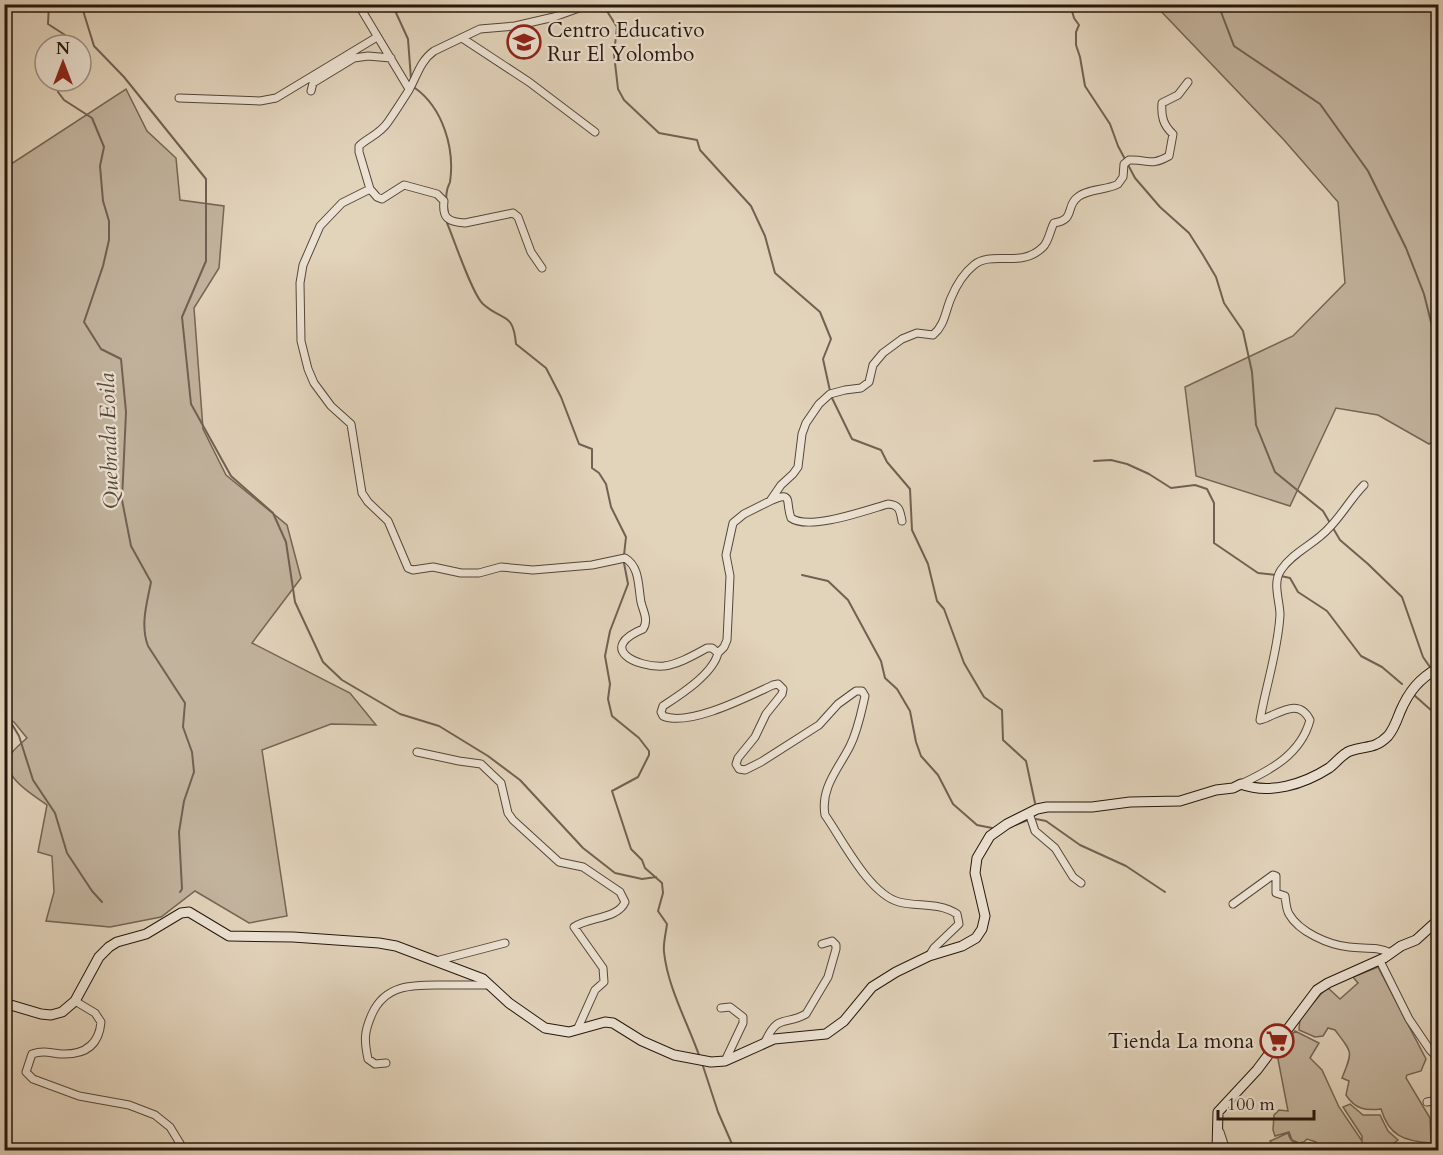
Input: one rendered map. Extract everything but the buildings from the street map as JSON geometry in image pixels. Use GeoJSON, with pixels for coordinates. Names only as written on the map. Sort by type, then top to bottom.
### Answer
{"type":"FeatureCollection","features":[{"type":"Feature","properties":{"kind":"main road"},"geometry":{"type":"LineString","coordinates":[[4,1003],[31,1013],[51,1015],[67,1009],[75,1001],[99,957],[109,946],[146,934],[181,913],[189,912],[228,936],[273,936],[379,943],[409,951],[434,962],[473,974],[490,985],[539,1026],[569,1032],[595,1023],[613,1023],[658,1049],[691,1059],[725,1061],[765,1042],[785,1037],[826,1034],[844,1021],[872,987],[929,956],[970,942],[980,933],[985,916],[975,873],[980,851],[997,830],[1029,813],[1047,807],[1092,807],[1130,802],[1180,801],[1241,784],[1255,789],[1283,787],[1318,774],[1351,751],[1374,747],[1392,731],[1410,691],[1434,671]]}},
{"type":"Feature","properties":{"kind":"main road"},"geometry":{"type":"LineString","coordinates":[[1217,1150],[1216,1119],[1221,1107],[1257,1070],[1317,990],[1380,961],[1401,945],[1416,940],[1438,920]]}},
{"type":"Feature","properties":{"kind":"street"},"geometry":{"type":"LineString","coordinates":[[358,4],[409,89]]}},
{"type":"Feature","properties":{"kind":"street"},"geometry":{"type":"LineString","coordinates":[[542,268],[531,252],[518,217],[513,213],[457,223],[446,217],[443,212],[444,201],[437,194],[404,185],[382,199],[377,197],[370,189],[359,146],[365,140],[378,134],[387,125],[427,56],[480,30],[515,26],[554,17],[590,4]]}},
{"type":"Feature","properties":{"kind":"street"},"geometry":{"type":"LineString","coordinates":[[179,99],[260,101],[276,98],[377,37]]}},
{"type":"Feature","properties":{"kind":"street"},"geometry":{"type":"LineString","coordinates":[[462,38],[529,82],[595,132]]}},
{"type":"Feature","properties":{"kind":"street"},"geometry":{"type":"LineString","coordinates":[[311,91],[313,83],[354,58],[368,56],[391,58]]}},
{"type":"Feature","properties":{"kind":"street"},"geometry":{"type":"LineString","coordinates":[[770,501],[775,492],[798,467],[802,434],[806,423],[819,404],[830,394],[861,388],[869,382],[873,365],[883,353],[902,339],[917,333],[933,335],[942,327],[951,298],[968,270],[977,262],[990,259],[1023,260],[1028,255],[1035,254],[1045,245],[1054,223],[1068,218],[1078,196],[1118,184],[1123,177],[1127,162],[1157,162],[1169,156],[1173,134],[1166,128],[1163,121],[1162,103],[1178,94],[1188,82]]}},
{"type":"Feature","properties":{"kind":"street"},"geometry":{"type":"LineString","coordinates":[[370,189],[362,195],[351,197],[326,219],[309,249],[300,283],[301,341],[314,384],[331,406],[351,424],[362,493],[388,521],[408,568],[414,570],[433,567],[470,573],[490,571],[501,567],[532,570],[592,565],[624,558],[630,561],[638,579],[646,621],[643,629],[623,641],[622,649],[626,657],[647,665],[662,666],[674,664],[707,648],[712,648],[718,653]]}},
{"type":"Feature","properties":{"kind":"street"},"geometry":{"type":"LineString","coordinates":[[1241,784],[1278,766],[1298,745],[1308,729],[1310,720],[1307,713],[1293,706],[1260,720],[1279,626],[1280,608],[1276,581],[1280,571],[1297,553],[1328,530],[1364,485]]}},
{"type":"Feature","properties":{"kind":"street"},"geometry":{"type":"LineString","coordinates":[[902,521],[899,508],[888,504],[835,518],[803,523],[791,518],[788,498],[782,495],[744,514],[733,523],[726,555],[730,576],[727,640],[710,666],[694,683],[663,706],[661,712],[668,718],[694,717],[773,685],[781,686],[782,694],[766,714],[748,749],[738,758],[736,764],[739,769],[745,770],[819,725],[838,704],[856,691],[865,693],[857,730],[850,747],[832,775],[824,803],[825,815],[870,880],[886,897],[904,903],[946,908],[957,914],[959,924],[934,948],[929,956]]}},
{"type":"Feature","properties":{"kind":"street"},"geometry":{"type":"LineString","coordinates":[[417,752],[480,764],[503,785],[508,813],[513,820],[559,862],[583,867],[613,886],[623,897],[625,902],[619,911],[574,927],[603,968],[604,975],[604,982],[595,990],[577,1030]]}},
{"type":"Feature","properties":{"kind":"street"},"geometry":{"type":"LineString","coordinates":[[1029,813],[1035,831],[1055,848],[1073,878],[1081,883]]}},
{"type":"Feature","properties":{"kind":"street"},"geometry":{"type":"LineString","coordinates":[[1233,903],[1273,875],[1276,876],[1276,893],[1286,896],[1287,912],[1296,924],[1326,941],[1349,947],[1381,948],[1391,952]]}},
{"type":"Feature","properties":{"kind":"street"},"geometry":{"type":"LineString","coordinates":[[765,1042],[777,1023],[806,1014],[821,991],[828,977],[836,949],[832,941],[822,944]]}},
{"type":"Feature","properties":{"kind":"street"},"geometry":{"type":"LineString","coordinates":[[434,962],[505,943]]}},
{"type":"Feature","properties":{"kind":"street"},"geometry":{"type":"LineString","coordinates":[[1380,961],[1409,1019],[1430,1050],[1438,1055]]}},
{"type":"Feature","properties":{"kind":"street"},"geometry":{"type":"LineString","coordinates":[[386,1063],[375,1064],[368,1059],[365,1031],[377,1004],[386,994],[400,987],[413,985],[490,985]]}},
{"type":"Feature","properties":{"kind":"street"},"geometry":{"type":"LineString","coordinates":[[75,1001],[95,1013],[101,1022],[100,1035],[94,1045],[63,1054],[43,1051],[32,1054],[26,1072],[33,1079],[79,1095],[129,1105],[155,1115],[170,1127],[184,1150]]}},
{"type":"Feature","properties":{"kind":"street"},"geometry":{"type":"LineString","coordinates":[[721,1008],[730,1007],[743,1017],[743,1023],[725,1061]]}},
{"type":"Feature","properties":{"kind":"street"},"geometry":{"type":"LineString","coordinates":[[1427,1102],[1438,1100]]}},
{"type":"Feature","properties":{"kind":"street"},"geometry":{"type":"LineString","coordinates":[[1217,1124],[1226,1150]]}},
{"type":"Feature","properties":{"kind":"shaded area"},"geometry":{"type":"Polygon","coordinates":[[[1155,5],[1438,5],[1438,437],[1429,444],[1378,415],[1336,408],[1290,506],[1196,476],[1185,387],[1293,336],[1345,283],[1338,202],[1284,140],[1155,5]]]}},
{"type":"Feature","properties":{"kind":"shaded area"},"geometry":{"type":"Polygon","coordinates":[[[126,89],[147,131],[176,158],[180,200],[224,206],[219,268],[194,308],[203,429],[226,475],[287,525],[301,578],[252,643],[350,693],[376,725],[331,724],[262,750],[287,916],[249,923],[195,891],[161,917],[110,927],[46,921],[54,892],[52,856],[38,852],[47,805],[20,785],[8,764],[11,753],[27,738],[14,722],[4,717],[5,168],[126,89]]]}},
{"type":"Feature","properties":{"kind":"shaded area"},"geometry":{"type":"Polygon","coordinates":[[[1378,967],[1426,1059],[1421,1071],[1407,1075],[1406,1078],[1430,1118],[1431,1143],[1413,1141],[1399,1135],[1388,1125],[1381,1109],[1361,1108],[1349,1100],[1346,1095],[1349,1081],[1342,1078],[1349,1052],[1335,1030],[1328,1028],[1323,1036],[1315,1037],[1299,1030],[1300,1018],[1327,987],[1340,999],[1358,983],[1353,977],[1378,967]]]}},
{"type":"Feature","properties":{"kind":"shaded area"},"geometry":{"type":"Polygon","coordinates":[[[1295,1031],[1319,1043],[1310,1058],[1322,1070],[1339,1107],[1362,1141],[1362,1136],[1343,1107],[1350,1104],[1363,1115],[1380,1115],[1388,1131],[1398,1140],[1384,1150],[1363,1150],[1362,1142],[1360,1150],[1317,1150],[1319,1146],[1316,1142],[1307,1139],[1299,1143],[1292,1140],[1289,1132],[1275,1136],[1274,1115],[1279,1110],[1288,1111],[1277,1054],[1295,1031]]]}},
{"type":"Feature","properties":{"kind":"shaded area"},"geometry":{"type":"Polygon","coordinates":[[[1288,1133],[1293,1142],[1310,1143],[1316,1146],[1315,1150],[1274,1150],[1270,1141],[1288,1133]]]}},
{"type":"Feature","properties":{"kind":"waterway","name":"Quebrada Eoila"},"geometry":{"type":"LineString","coordinates":[[49,4],[48,24],[62,33]]}},
{"type":"Feature","properties":{"kind":"waterway"},"geometry":{"type":"LineString","coordinates":[[81,4],[94,46],[124,77],[206,179],[206,261],[182,317],[191,404],[231,476],[273,513],[286,542],[295,602],[323,662],[342,680],[400,714],[439,726],[488,756],[520,780],[583,848],[615,873],[642,879],[656,877]]}},
{"type":"Feature","properties":{"kind":"waterway"},"geometry":{"type":"LineString","coordinates":[[392,4],[408,39],[411,79]]}},
{"type":"Feature","properties":{"kind":"waterway"},"geometry":{"type":"LineString","coordinates":[[1070,4],[1074,18],[1079,25],[1076,32],[1076,45],[1085,86],[1110,124],[1118,146],[1135,178],[1160,207],[1189,233],[1216,277],[1224,303],[1243,331],[1252,372],[1256,425],[1275,472],[1323,511],[1340,540],[1402,597],[1423,657],[1432,670]]}},
{"type":"Feature","properties":{"kind":"waterway"},"geometry":{"type":"LineString","coordinates":[[1218,4],[1234,46],[1320,104],[1368,171],[1406,248],[1424,294],[1438,350]]}},
{"type":"Feature","properties":{"kind":"waterway"},"geometry":{"type":"LineString","coordinates":[[605,8],[617,27],[614,54],[618,89],[624,100],[659,133],[697,140],[700,150],[751,206],[765,236],[775,273],[820,312],[831,339],[823,359],[830,391]]}},
{"type":"Feature","properties":{"kind":"waterway"},"geometry":{"type":"LineString","coordinates":[[415,88],[433,106],[449,143],[451,169],[446,197],[448,214]]}},
{"type":"Feature","properties":{"kind":"waterway","name":"Quebrada Eoila"},"geometry":{"type":"LineString","coordinates":[[59,93],[64,100],[92,118],[104,147],[100,166],[103,201],[109,221],[109,240],[103,266],[84,322],[101,349],[121,359],[126,412],[122,500],[131,546],[151,582],[145,614],[146,638],[148,646],[185,703],[183,727],[192,752],[194,772],[184,801],[179,832],[182,889],[180,892]]}},
{"type":"Feature","properties":{"kind":"waterway"},"geometry":{"type":"LineString","coordinates":[[447,223],[479,298],[490,310],[510,322],[516,344],[546,368],[561,397],[579,444],[592,449],[592,468],[599,473],[606,484],[611,507],[626,537],[624,555]]}},
{"type":"Feature","properties":{"kind":"waterway"},"geometry":{"type":"LineString","coordinates":[[831,396],[852,439],[881,450],[887,462],[910,489],[912,530],[928,564],[937,601],[944,609],[964,663],[984,697],[1002,710],[1003,740],[1026,761],[1035,803]]}},
{"type":"Feature","properties":{"kind":"waterway"},"geometry":{"type":"LineString","coordinates":[[1094,461],[1111,460],[1127,464],[1171,488],[1195,485],[1207,489],[1214,503],[1214,543],[1258,573],[1276,575]]}},
{"type":"Feature","properties":{"kind":"waterway"},"geometry":{"type":"LineString","coordinates":[[624,563],[628,584],[610,631],[605,656],[610,684],[608,699],[612,716],[639,738],[649,751],[649,755],[638,777],[612,791],[631,849],[642,860],[645,868],[662,883],[663,893],[658,911],[667,924],[664,942],[666,966],[674,993],[700,1058]]}},
{"type":"Feature","properties":{"kind":"waterway"},"geometry":{"type":"LineString","coordinates":[[802,575],[828,581],[848,600],[881,661],[885,678],[897,689],[910,711],[921,756],[938,775],[953,804],[977,825],[992,828]]}},
{"type":"Feature","properties":{"kind":"waterway"},"geometry":{"type":"LineString","coordinates":[[1281,576],[1290,578],[1298,592],[1327,611],[1361,656],[1382,667],[1402,684]]}},
{"type":"Feature","properties":{"kind":"waterway"},"geometry":{"type":"LineString","coordinates":[[1414,695],[1438,714]]}},
{"type":"Feature","properties":{"kind":"waterway"},"geometry":{"type":"LineString","coordinates":[[4,711],[19,736],[33,780],[55,813],[67,853],[102,902]]}},
{"type":"Feature","properties":{"kind":"waterway"},"geometry":{"type":"LineString","coordinates":[[1036,819],[1046,821],[1080,845],[1126,866],[1165,892]]}},
{"type":"Feature","properties":{"kind":"waterway"},"geometry":{"type":"LineString","coordinates":[[1015,825],[1028,820]]}},
{"type":"Feature","properties":{"kind":"waterway"},"geometry":{"type":"LineString","coordinates":[[702,1063],[718,1112],[732,1144],[732,1150]]}},
{"type":"Feature","properties":{"kind":"place","name":"Centro Educativo Rur El Yolombo"},"geometry":{"type":"Point","coordinates":[524,42]}},
{"type":"Feature","properties":{"kind":"place","name":"Tienda La mona"},"geometry":{"type":"Point","coordinates":[1277,1041]}}]}
